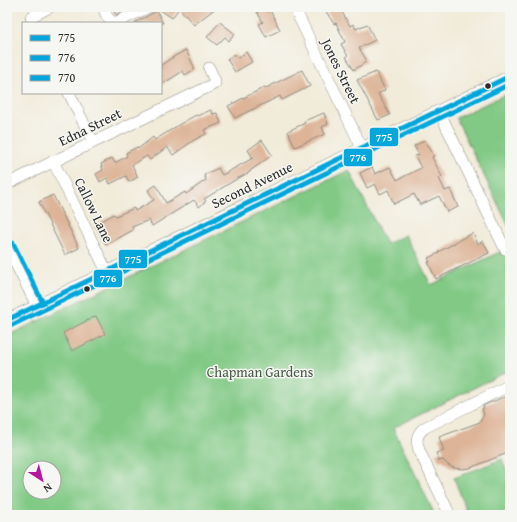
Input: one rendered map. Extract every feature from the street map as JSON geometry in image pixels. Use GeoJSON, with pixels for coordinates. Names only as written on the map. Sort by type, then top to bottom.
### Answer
{"type":"FeatureCollection","features":[{"type":"Feature","properties":{"kind":"street"},"geometry":{"type":"LineString","coordinates":[[30,16],[50,7]]}},
{"type":"Feature","properties":{"kind":"street"},"geometry":{"type":"LineString","coordinates":[[103,7],[108,18],[112,22]]}},
{"type":"Feature","properties":{"kind":"street"},"geometry":{"type":"LineString","coordinates":[[117,22],[150,7]]}},
{"type":"Feature","properties":{"kind":"street","name":"Jones Street"},"geometry":{"type":"LineString","coordinates":[[294,7],[362,148]]}},
{"type":"Feature","properties":{"kind":"street","name":"Edna Street"},"geometry":{"type":"LineString","coordinates":[[7,184],[214,84],[215,81],[209,68]]}},
{"type":"Feature","properties":{"kind":"street","name":"Second Avenue"},"geometry":{"type":"LineString","coordinates":[[7,320],[510,76]]}},
{"type":"Feature","properties":{"kind":"street"},"geometry":{"type":"LineString","coordinates":[[69,94],[93,142]]}},
{"type":"Feature","properties":{"kind":"street"},"geometry":{"type":"LineString","coordinates":[[439,111],[505,249]]}},
{"type":"Feature","properties":{"kind":"street","name":"Callow Lane"},"geometry":{"type":"LineString","coordinates":[[53,161],[107,272]]}},
{"type":"Feature","properties":{"kind":"street"},"geometry":{"type":"LineString","coordinates":[[7,246],[37,306]]}},
{"type":"Feature","properties":{"kind":"street"},"geometry":{"type":"LineString","coordinates":[[450,515],[419,450],[417,436],[424,428],[510,385]]}},
{"type":"Feature","properties":{"kind":"green space"},"geometry":{"type":"Polygon","coordinates":[[[510,92],[510,229],[456,118],[510,92]]]}},
{"type":"Feature","properties":{"kind":"green space","name":"Chapman Gardens"},"geometry":{"type":"Polygon","coordinates":[[[349,170],[386,244],[406,235],[431,285],[510,247],[510,370],[393,428],[435,515],[7,515],[7,336],[349,170]]]}},
{"type":"Feature","properties":{"kind":"green space"},"geometry":{"type":"Polygon","coordinates":[[[502,459],[510,481],[510,510],[498,515],[468,515],[454,478],[502,459]]]}},
{"type":"Feature","properties":{"kind":"building"},"geometry":{"type":"Polygon","coordinates":[[[111,7],[133,7],[116,15],[111,7]]]}},
{"type":"Feature","properties":{"kind":"building"},"geometry":{"type":"Polygon","coordinates":[[[156,7],[217,7],[194,25],[179,8],[172,18],[156,7]]]}},
{"type":"Feature","properties":{"kind":"building"},"geometry":{"type":"Polygon","coordinates":[[[254,7],[265,7],[267,12],[270,10],[280,30],[266,37],[259,24],[263,22],[254,7]]]}},
{"type":"Feature","properties":{"kind":"building"},"geometry":{"type":"Polygon","coordinates":[[[330,7],[339,7],[350,26],[353,24],[356,29],[367,24],[375,40],[359,48],[367,61],[354,70],[346,57],[348,56],[341,44],[345,42],[336,23],[334,24],[325,10],[330,7]]]}},
{"type":"Feature","properties":{"kind":"building"},"geometry":{"type":"Polygon","coordinates":[[[157,11],[163,23],[162,22],[136,22],[157,11]]]}},
{"type":"Feature","properties":{"kind":"building"},"geometry":{"type":"Polygon","coordinates":[[[220,22],[235,34],[229,41],[225,37],[217,45],[207,37],[220,22]]]}},
{"type":"Feature","properties":{"kind":"building"},"geometry":{"type":"Polygon","coordinates":[[[186,50],[195,69],[185,75],[183,71],[162,84],[162,64],[186,50]]]}},
{"type":"Feature","properties":{"kind":"building"},"geometry":{"type":"Polygon","coordinates":[[[246,52],[252,62],[235,72],[227,59],[235,54],[238,58],[246,52]]]}},
{"type":"Feature","properties":{"kind":"building"},"geometry":{"type":"Polygon","coordinates":[[[302,70],[310,86],[282,100],[280,96],[235,118],[228,106],[302,70]]]}},
{"type":"Feature","properties":{"kind":"building"},"geometry":{"type":"Polygon","coordinates":[[[376,72],[385,90],[378,94],[390,115],[378,120],[357,80],[376,72]]]}},
{"type":"Feature","properties":{"kind":"building"},"geometry":{"type":"Polygon","coordinates":[[[211,110],[213,114],[217,113],[221,123],[204,130],[206,134],[194,140],[173,155],[167,147],[150,160],[147,156],[132,165],[138,177],[129,182],[126,176],[110,184],[107,178],[100,182],[96,174],[103,170],[101,164],[112,158],[115,163],[127,156],[126,153],[137,147],[138,149],[153,137],[155,140],[196,115],[197,116],[211,110]]]}},
{"type":"Feature","properties":{"kind":"building"},"geometry":{"type":"Polygon","coordinates":[[[324,113],[328,124],[322,127],[325,134],[295,147],[288,131],[305,123],[304,121],[324,113]]]}},
{"type":"Feature","properties":{"kind":"building"},"geometry":{"type":"Polygon","coordinates":[[[262,140],[272,155],[250,172],[204,199],[206,201],[199,207],[194,200],[152,226],[149,220],[132,227],[133,230],[106,245],[95,225],[114,214],[116,216],[134,208],[135,211],[154,200],[148,190],[156,185],[166,203],[185,192],[186,194],[206,180],[204,175],[218,168],[222,175],[253,158],[248,150],[262,140]]]}},
{"type":"Feature","properties":{"kind":"building"},"geometry":{"type":"Polygon","coordinates":[[[425,140],[434,156],[432,157],[442,177],[439,178],[445,191],[450,189],[458,207],[447,212],[439,196],[420,205],[414,194],[394,204],[388,190],[380,194],[375,184],[367,188],[360,173],[372,167],[375,174],[390,167],[397,180],[421,168],[415,156],[419,155],[414,146],[425,140]]]}},
{"type":"Feature","properties":{"kind":"building"},"geometry":{"type":"Polygon","coordinates":[[[53,195],[79,248],[65,255],[39,202],[53,195]]]}},
{"type":"Feature","properties":{"kind":"building"},"geometry":{"type":"Polygon","coordinates":[[[473,233],[478,244],[483,241],[489,253],[436,279],[428,262],[430,262],[428,258],[473,233]]]}},
{"type":"Feature","properties":{"kind":"building"},"geometry":{"type":"Polygon","coordinates":[[[96,316],[105,334],[72,351],[63,333],[96,316]]]}},
{"type":"Feature","properties":{"kind":"building"},"geometry":{"type":"Polygon","coordinates":[[[504,397],[510,400],[510,452],[470,468],[454,468],[443,460],[439,461],[436,453],[444,451],[439,437],[480,422],[484,414],[482,409],[484,408],[483,406],[504,397]]]}},
{"type":"Feature","properties":{"kind":"transit line","name":"775"},"geometry":{"type":"LineString","coordinates":[[7,320],[510,76]]}},
{"type":"Feature","properties":{"kind":"transit line","name":"776"},"geometry":{"type":"LineString","coordinates":[[10,326],[510,84]]}},
{"type":"Feature","properties":{"kind":"transit line","name":"770"},"geometry":{"type":"LineString","coordinates":[[13,243],[43,303]]}}]}
